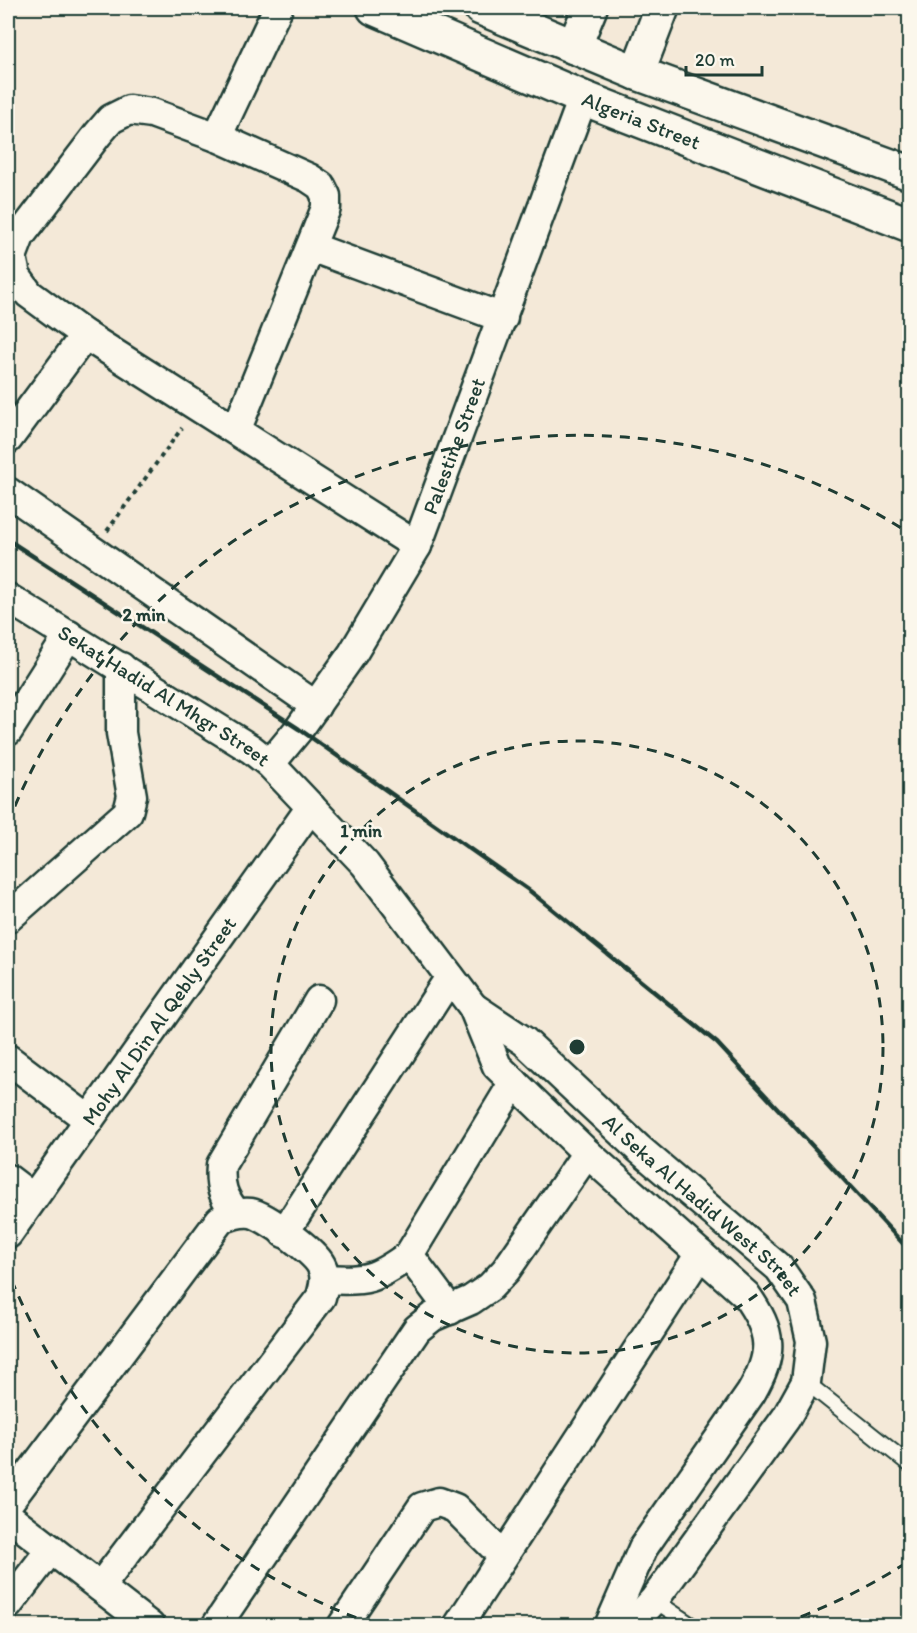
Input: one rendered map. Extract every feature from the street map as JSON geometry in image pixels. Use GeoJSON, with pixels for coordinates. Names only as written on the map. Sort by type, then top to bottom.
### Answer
{"type":"FeatureCollection","features":[{"type":"Feature","properties":{"kind":"street"},"geometry":{"type":"LineString","coordinates":[[217,137],[278,8]]}},
{"type":"Feature","properties":{"kind":"street","name":"Algeria Street"},"geometry":{"type":"LineString","coordinates":[[374,8],[583,98],[909,225]]}},
{"type":"Feature","properties":{"kind":"street","name":"Algeria Street"},"geometry":{"type":"LineString","coordinates":[[482,8],[636,73],[909,173]]}},
{"type":"Feature","properties":{"kind":"street"},"geometry":{"type":"LineString","coordinates":[[574,47],[590,8]]}},
{"type":"Feature","properties":{"kind":"street"},"geometry":{"type":"LineString","coordinates":[[636,73],[662,8]]}},
{"type":"Feature","properties":{"kind":"street","name":"Palestine Street"},"geometry":{"type":"LineString","coordinates":[[270,764],[316,706],[353,653],[417,546],[583,98]]}},
{"type":"Feature","properties":{"kind":"street"},"geometry":{"type":"LineString","coordinates":[[236,431],[326,208],[326,196],[321,186],[309,178],[217,137],[152,112],[129,110],[111,119],[20,236],[12,257],[16,276],[29,294],[85,334],[198,407],[417,546]]}},
{"type":"Feature","properties":{"kind":"street"},"geometry":{"type":"LineString","coordinates":[[311,247],[503,318]]}},
{"type":"Feature","properties":{"kind":"street"},"geometry":{"type":"LineString","coordinates":[[8,439],[85,334]]}},
{"type":"Feature","properties":{"kind":"street"},"geometry":{"type":"LineString","coordinates":[[8,492],[316,706]]}},
{"type":"Feature","properties":{"kind":"street","name":"Sekat Hadid Al Mhgr Street"},"geometry":{"type":"LineString","coordinates":[[8,598],[251,749],[270,764],[311,807]]}},
{"type":"Feature","properties":{"kind":"street"},"geometry":{"type":"LineString","coordinates":[[8,731],[69,635]]}},
{"type":"Feature","properties":{"kind":"street"},"geometry":{"type":"LineString","coordinates":[[8,918],[128,812],[132,796],[121,733],[121,667]]}},
{"type":"Feature","properties":{"kind":"street","name":"Al Seka Al Hadid West Street"},"geometry":{"type":"LineString","coordinates":[[311,807],[365,864],[473,1007],[497,1066],[587,1153],[746,1295],[762,1317],[768,1343],[764,1370],[751,1393],[643,1548],[609,1626]]}},
{"type":"Feature","properties":{"kind":"street","name":"Mohy Al Din Al Qebly Street"},"geometry":{"type":"LineString","coordinates":[[8,1234],[311,807]]}},
{"type":"Feature","properties":{"kind":"street"},"geometry":{"type":"LineString","coordinates":[[284,1233],[450,977]]}},
{"type":"Feature","properties":{"kind":"street"},"geometry":{"type":"LineString","coordinates":[[236,1213],[225,1200],[222,1191],[221,1165],[320,1000]]}},
{"type":"Feature","properties":{"kind":"street","name":"Al Seka Al Hadid West Street"},"geometry":{"type":"LineString","coordinates":[[473,1007],[524,1041],[639,1149],[779,1268],[802,1301],[805,1311],[812,1341],[806,1382],[786,1418],[654,1600],[630,1626]]}},
{"type":"Feature","properties":{"kind":"street"},"geometry":{"type":"LineString","coordinates":[[8,1059],[89,1120]]}},
{"type":"Feature","properties":{"kind":"street"},"geometry":{"type":"LineString","coordinates":[[326,1279],[356,1281],[385,1273],[409,1255],[514,1082]]}},
{"type":"Feature","properties":{"kind":"street"},"geometry":{"type":"LineString","coordinates":[[216,1626],[417,1329],[432,1317],[471,1300],[490,1287],[506,1270],[587,1153]]}},
{"type":"Feature","properties":{"kind":"street"},"geometry":{"type":"LineString","coordinates":[[8,1179],[33,1198]]}},
{"type":"Feature","properties":{"kind":"street"},"geometry":{"type":"LineString","coordinates":[[8,1503],[220,1220],[236,1213],[253,1214],[268,1221],[310,1252],[321,1264],[326,1279],[321,1297],[100,1587]]}},
{"type":"Feature","properties":{"kind":"street"},"geometry":{"type":"LineString","coordinates":[[458,1626],[700,1254]]}},
{"type":"Feature","properties":{"kind":"street"},"geometry":{"type":"LineString","coordinates":[[409,1255],[450,1310]]}},
{"type":"Feature","properties":{"kind":"street"},"geometry":{"type":"LineString","coordinates":[[342,1626],[422,1507],[439,1502],[455,1508],[503,1556]]}},
{"type":"Feature","properties":{"kind":"street"},"geometry":{"type":"LineString","coordinates":[[8,1516],[150,1626]]}},
{"type":"Feature","properties":{"kind":"street"},"geometry":{"type":"LineString","coordinates":[[8,1605],[51,1549]]}},
{"type":"Feature","properties":{"kind":"lane"},"geometry":{"type":"LineString","coordinates":[[806,1382],[909,1466]]}},
{"type":"Feature","properties":{"kind":"lane"},"geometry":{"type":"LineString","coordinates":[[654,1600],[693,1626]]}},
{"type":"Feature","properties":{"kind":"path"},"geometry":{"type":"LineString","coordinates":[[93,551],[198,407]]}},
{"type":"Feature","properties":{"kind":"railway"},"geometry":{"type":"LineString","coordinates":[[8,540],[299,729],[530,891],[717,1043],[910,1251]]}}]}
